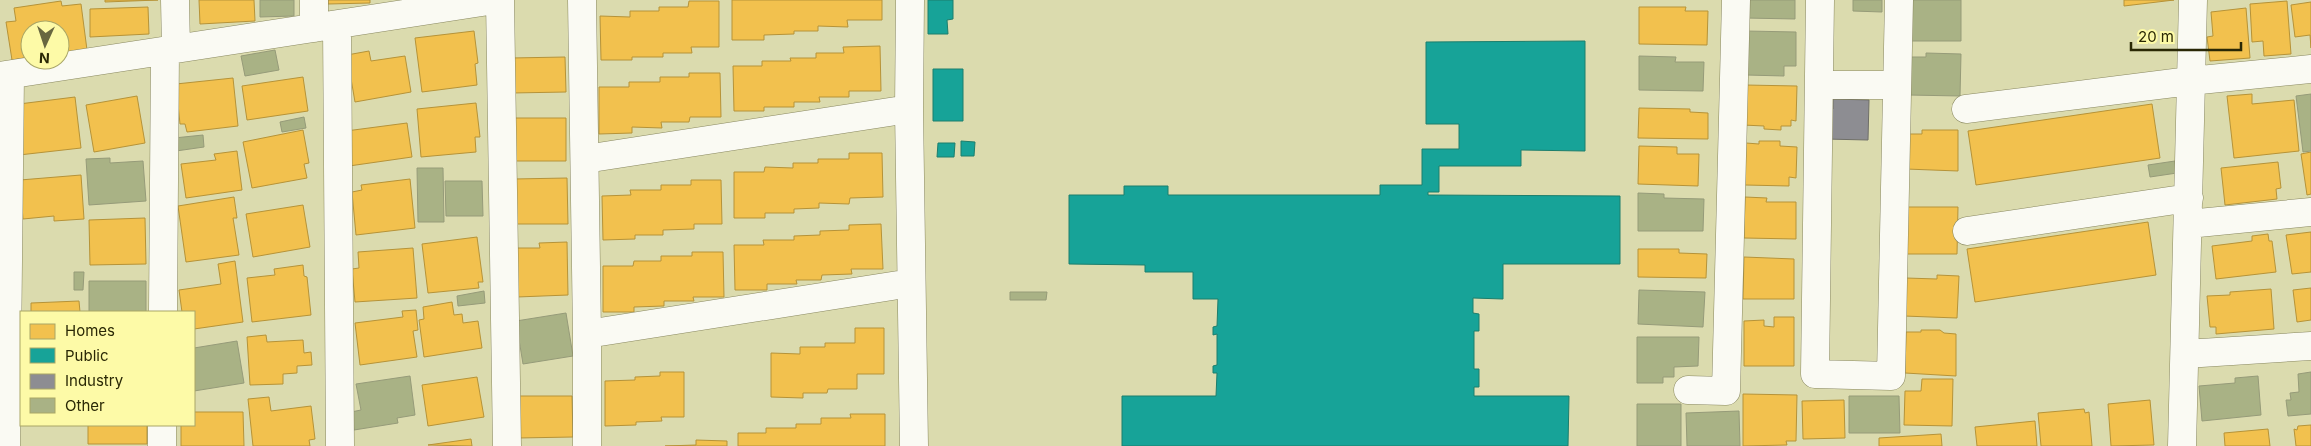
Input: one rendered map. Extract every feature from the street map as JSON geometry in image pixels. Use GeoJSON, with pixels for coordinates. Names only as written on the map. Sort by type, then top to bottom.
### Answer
{"type":"FeatureCollection","features":[{"type":"Feature","properties":{"kind":"street"},"geometry":{"type":"LineString","coordinates":[[163,311],[171,50],[176,0]]}},
{"type":"Feature","properties":{"kind":"street"},"geometry":{"type":"LineString","coordinates":[[314,0],[325,26],[340,446]]}},
{"type":"Feature","properties":{"kind":"street"},"geometry":{"type":"LineString","coordinates":[[6,446],[4,268],[5,76],[325,26],[448,3],[494,0]]}},
{"type":"Feature","properties":{"kind":"street"},"geometry":{"type":"LineString","coordinates":[[500,0],[507,446]]}},
{"type":"Feature","properties":{"kind":"street"},"geometry":{"type":"LineString","coordinates":[[582,0],[587,446]]}},
{"type":"Feature","properties":{"kind":"street"},"geometry":{"type":"LineString","coordinates":[[910,0],[909,109],[914,446]]}},
{"type":"Feature","properties":{"kind":"street"},"geometry":{"type":"LineString","coordinates":[[1688,390],[1726,391],[1736,0]]}},
{"type":"Feature","properties":{"kind":"street"},"geometry":{"type":"LineString","coordinates":[[1820,0],[1815,374],[1892,376],[1899,0]]}},
{"type":"Feature","properties":{"kind":"street"},"geometry":{"type":"LineString","coordinates":[[2182,446],[2193,0]]}},
{"type":"Feature","properties":{"kind":"street"},"geometry":{"type":"LineString","coordinates":[[1966,109],[2190,80],[2311,69]]}},
{"type":"Feature","properties":{"kind":"street"},"geometry":{"type":"LineString","coordinates":[[1819,85],[1897,85]]}},
{"type":"Feature","properties":{"kind":"street"},"geometry":{"type":"LineString","coordinates":[[585,159],[909,109]]}},
{"type":"Feature","properties":{"kind":"street"},"geometry":{"type":"LineString","coordinates":[[1967,231],[2188,211],[2311,212]]}},
{"type":"Feature","properties":{"kind":"street"},"geometry":{"type":"LineString","coordinates":[[587,334],[911,282]]}},
{"type":"Feature","properties":{"kind":"street"},"geometry":{"type":"LineString","coordinates":[[2185,354],[2311,346]]}},
{"type":"Feature","properties":{"kind":"street"},"geometry":{"type":"LineString","coordinates":[[162,426],[162,446]]}},
{"type":"Feature","properties":{"kind":"building: Homes"},"geometry":{"type":"Polygon","coordinates":[[[105,0],[158,0],[105,2],[105,0]]]}},
{"type":"Feature","properties":{"kind":"building: Homes"},"geometry":{"type":"Polygon","coordinates":[[[199,0],[254,0],[255,21],[200,24],[199,0]]]}},
{"type":"Feature","properties":{"kind":"building: Homes"},"geometry":{"type":"Polygon","coordinates":[[[328,0],[370,0],[370,3],[328,4],[328,0]]]}},
{"type":"Feature","properties":{"kind":"building: Homes"},"geometry":{"type":"Polygon","coordinates":[[[732,0],[882,0],[882,20],[847,20],[848,27],[818,26],[818,31],[794,31],[794,34],[764,35],[764,40],[732,40],[732,0]]]}},
{"type":"Feature","properties":{"kind":"building: Homes"},"geometry":{"type":"Polygon","coordinates":[[[2124,0],[2174,0],[2124,6],[2124,0]]]}},
{"type":"Feature","properties":{"kind":"building: Homes"},"geometry":{"type":"Polygon","coordinates":[[[61,1],[62,6],[81,4],[87,50],[70,52],[70,20],[20,20],[20,59],[12,60],[6,22],[16,21],[14,8],[61,1]]]}},
{"type":"Feature","properties":{"kind":"building: Homes"},"geometry":{"type":"Polygon","coordinates":[[[689,1],[719,1],[719,47],[691,47],[692,53],[663,53],[663,57],[601,60],[600,16],[630,17],[630,11],[659,11],[659,7],[688,7],[689,1]]]}},
{"type":"Feature","properties":{"kind":"building: Homes"},"geometry":{"type":"Polygon","coordinates":[[[2287,1],[2291,54],[2264,56],[2263,41],[2252,42],[2250,4],[2287,1]]]}},
{"type":"Feature","properties":{"kind":"building: Homes"},"geometry":{"type":"Polygon","coordinates":[[[2311,2],[2311,48],[2310,35],[2295,37],[2291,5],[2311,2]]]}},
{"type":"Feature","properties":{"kind":"building: Homes"},"geometry":{"type":"Polygon","coordinates":[[[148,7],[149,34],[90,37],[90,9],[148,7]]]}},
{"type":"Feature","properties":{"kind":"building: Homes"},"geometry":{"type":"Polygon","coordinates":[[[1639,7],[1686,7],[1685,11],[1708,11],[1707,45],[1639,44],[1639,7]]]}},
{"type":"Feature","properties":{"kind":"building: Homes"},"geometry":{"type":"Polygon","coordinates":[[[2246,8],[2250,58],[2210,61],[2207,37],[2213,36],[2211,12],[2246,8]]]}},
{"type":"Feature","properties":{"kind":"building: Homes"},"geometry":{"type":"Polygon","coordinates":[[[474,31],[478,63],[475,64],[477,85],[422,92],[415,38],[474,31]]]}},
{"type":"Feature","properties":{"kind":"building: Homes"},"geometry":{"type":"Polygon","coordinates":[[[880,46],[881,91],[849,91],[849,97],[819,97],[820,102],[794,102],[794,107],[764,107],[764,111],[734,111],[733,66],[762,66],[762,61],[791,61],[790,58],[816,58],[816,53],[844,53],[843,47],[880,46]]]}},
{"type":"Feature","properties":{"kind":"building: Homes"},"geometry":{"type":"Polygon","coordinates":[[[369,51],[371,61],[405,56],[411,92],[355,102],[347,55],[369,51]]]}},
{"type":"Feature","properties":{"kind":"building: Homes"},"geometry":{"type":"Polygon","coordinates":[[[565,57],[566,92],[512,93],[511,58],[565,57]]]}},
{"type":"Feature","properties":{"kind":"building: Homes"},"geometry":{"type":"Polygon","coordinates":[[[689,73],[720,73],[721,117],[690,117],[689,122],[661,122],[662,128],[632,127],[632,133],[599,134],[599,87],[629,87],[629,82],[660,82],[660,77],[689,77],[689,73]]]}},
{"type":"Feature","properties":{"kind":"building: Homes"},"geometry":{"type":"Polygon","coordinates":[[[303,77],[308,111],[247,120],[242,86],[303,77]]]}},
{"type":"Feature","properties":{"kind":"building: Homes"},"geometry":{"type":"Polygon","coordinates":[[[233,78],[238,126],[187,132],[185,124],[180,124],[176,84],[233,78]]]}},
{"type":"Feature","properties":{"kind":"building: Homes"},"geometry":{"type":"Polygon","coordinates":[[[1745,85],[1797,86],[1796,121],[1791,120],[1791,126],[1781,126],[1781,130],[1764,129],[1764,126],[1743,125],[1745,85]]]}},
{"type":"Feature","properties":{"kind":"building: Homes"},"geometry":{"type":"Polygon","coordinates":[[[2252,94],[2252,104],[2294,100],[2299,151],[2234,158],[2227,96],[2252,94]]]}},
{"type":"Feature","properties":{"kind":"building: Homes"},"geometry":{"type":"Polygon","coordinates":[[[137,96],[145,143],[94,152],[86,105],[137,96]]]}},
{"type":"Feature","properties":{"kind":"building: Homes"},"geometry":{"type":"Polygon","coordinates":[[[75,97],[81,148],[19,155],[19,104],[75,97]]]}},
{"type":"Feature","properties":{"kind":"building: Homes"},"geometry":{"type":"Polygon","coordinates":[[[476,103],[480,137],[475,137],[476,152],[421,157],[417,109],[476,103]]]}},
{"type":"Feature","properties":{"kind":"building: Homes"},"geometry":{"type":"Polygon","coordinates":[[[2152,104],[2160,158],[1976,185],[1968,131],[2152,104]]]}},
{"type":"Feature","properties":{"kind":"building: Homes"},"geometry":{"type":"Polygon","coordinates":[[[1639,108],[1690,109],[1690,112],[1708,113],[1708,139],[1638,138],[1639,108]]]}},
{"type":"Feature","properties":{"kind":"building: Homes"},"geometry":{"type":"Polygon","coordinates":[[[513,118],[566,118],[566,161],[513,161],[513,118]]]}},
{"type":"Feature","properties":{"kind":"building: Homes"},"geometry":{"type":"Polygon","coordinates":[[[407,123],[412,157],[349,166],[346,131],[407,123]]]}},
{"type":"Feature","properties":{"kind":"building: Homes"},"geometry":{"type":"Polygon","coordinates":[[[303,130],[309,163],[304,164],[307,178],[252,188],[243,142],[303,130]]]}},
{"type":"Feature","properties":{"kind":"building: Homes"},"geometry":{"type":"Polygon","coordinates":[[[1922,130],[1958,130],[1958,171],[1906,169],[1907,134],[1922,134],[1922,130]]]}},
{"type":"Feature","properties":{"kind":"building: Homes"},"geometry":{"type":"Polygon","coordinates":[[[1759,141],[1780,141],[1780,146],[1797,147],[1796,178],[1789,177],[1789,186],[1745,185],[1746,143],[1759,144],[1759,141]]]}},
{"type":"Feature","properties":{"kind":"building: Homes"},"geometry":{"type":"Polygon","coordinates":[[[1639,146],[1677,147],[1677,154],[1699,154],[1698,186],[1638,184],[1639,146]]]}},
{"type":"Feature","properties":{"kind":"building: Homes"},"geometry":{"type":"Polygon","coordinates":[[[237,151],[242,190],[186,198],[181,164],[216,160],[214,154],[237,151]]]}},
{"type":"Feature","properties":{"kind":"building: Homes"},"geometry":{"type":"Polygon","coordinates":[[[2311,152],[2311,194],[2307,195],[2301,154],[2311,152]]]}},
{"type":"Feature","properties":{"kind":"building: Homes"},"geometry":{"type":"Polygon","coordinates":[[[849,153],[882,153],[883,197],[850,198],[849,204],[819,203],[819,208],[794,209],[794,213],[765,213],[765,218],[734,218],[734,172],[764,172],[765,167],[793,168],[793,163],[818,163],[818,159],[849,159],[849,153]]]}},
{"type":"Feature","properties":{"kind":"building: Homes"},"geometry":{"type":"Polygon","coordinates":[[[2278,162],[2281,188],[2276,189],[2277,199],[2225,205],[2221,168],[2278,162]]]}},
{"type":"Feature","properties":{"kind":"building: Homes"},"geometry":{"type":"Polygon","coordinates":[[[81,175],[84,219],[54,221],[54,216],[23,219],[20,180],[81,175]]]}},
{"type":"Feature","properties":{"kind":"building: Homes"},"geometry":{"type":"Polygon","coordinates":[[[567,178],[568,224],[515,224],[514,179],[567,178]]]}},
{"type":"Feature","properties":{"kind":"building: Homes"},"geometry":{"type":"Polygon","coordinates":[[[410,179],[415,228],[356,235],[352,192],[362,190],[361,185],[410,179]]]}},
{"type":"Feature","properties":{"kind":"building: Homes"},"geometry":{"type":"Polygon","coordinates":[[[691,180],[721,180],[722,224],[694,224],[694,229],[663,230],[663,235],[635,235],[635,239],[603,240],[602,196],[631,195],[630,190],[661,190],[661,185],[691,185],[691,180]]]}},
{"type":"Feature","properties":{"kind":"building: Homes"},"geometry":{"type":"Polygon","coordinates":[[[234,197],[237,218],[233,218],[239,255],[186,262],[178,206],[234,197]]]}},
{"type":"Feature","properties":{"kind":"building: Homes"},"geometry":{"type":"Polygon","coordinates":[[[1745,197],[1767,198],[1766,202],[1796,202],[1796,239],[1744,238],[1745,197]]]}},
{"type":"Feature","properties":{"kind":"building: Homes"},"geometry":{"type":"Polygon","coordinates":[[[303,205],[310,247],[253,257],[246,214],[303,205]]]}},
{"type":"Feature","properties":{"kind":"building: Homes"},"geometry":{"type":"Polygon","coordinates":[[[1906,207],[1958,207],[1957,254],[1906,254],[1906,207]]]}},
{"type":"Feature","properties":{"kind":"building: Homes"},"geometry":{"type":"Polygon","coordinates":[[[145,218],[146,264],[90,265],[89,220],[145,218]]]}},
{"type":"Feature","properties":{"kind":"building: Homes"},"geometry":{"type":"Polygon","coordinates":[[[2148,222],[2156,275],[1975,302],[1967,249],[2148,222]]]}},
{"type":"Feature","properties":{"kind":"building: Homes"},"geometry":{"type":"Polygon","coordinates":[[[881,224],[883,269],[851,269],[852,274],[822,275],[821,280],[796,280],[797,284],[767,284],[767,290],[735,290],[734,245],[764,245],[763,240],[794,240],[794,236],[820,235],[820,231],[849,230],[849,225],[881,224]]]}},
{"type":"Feature","properties":{"kind":"building: Homes"},"geometry":{"type":"Polygon","coordinates":[[[2311,232],[2311,272],[2292,274],[2286,235],[2311,232]]]}},
{"type":"Feature","properties":{"kind":"building: Homes"},"geometry":{"type":"Polygon","coordinates":[[[2268,234],[2269,241],[2272,241],[2276,272],[2216,279],[2212,246],[2252,241],[2252,236],[2268,234]]]}},
{"type":"Feature","properties":{"kind":"building: Homes"},"geometry":{"type":"Polygon","coordinates":[[[477,237],[483,282],[478,282],[479,288],[428,293],[422,244],[477,237]]]}},
{"type":"Feature","properties":{"kind":"building: Homes"},"geometry":{"type":"Polygon","coordinates":[[[567,242],[568,295],[517,297],[515,248],[540,248],[539,243],[567,242]]]}},
{"type":"Feature","properties":{"kind":"building: Homes"},"geometry":{"type":"Polygon","coordinates":[[[413,248],[417,298],[355,302],[352,269],[359,268],[358,252],[413,248]]]}},
{"type":"Feature","properties":{"kind":"building: Homes"},"geometry":{"type":"Polygon","coordinates":[[[1638,249],[1679,249],[1679,253],[1707,254],[1706,278],[1638,277],[1638,249]]]}},
{"type":"Feature","properties":{"kind":"building: Homes"},"geometry":{"type":"Polygon","coordinates":[[[692,252],[723,252],[724,297],[693,297],[694,301],[664,301],[664,306],[634,307],[634,312],[603,312],[603,266],[633,266],[634,261],[661,261],[661,256],[692,256],[692,252]]]}},
{"type":"Feature","properties":{"kind":"building: Homes"},"geometry":{"type":"Polygon","coordinates":[[[1744,257],[1794,259],[1794,299],[1743,299],[1744,257]]]}},
{"type":"Feature","properties":{"kind":"building: Homes"},"geometry":{"type":"Polygon","coordinates":[[[235,261],[243,322],[195,329],[195,311],[182,311],[179,290],[221,284],[218,264],[235,261]]]}},
{"type":"Feature","properties":{"kind":"building: Homes"},"geometry":{"type":"Polygon","coordinates":[[[303,265],[304,276],[307,277],[311,315],[252,322],[247,278],[275,275],[274,269],[303,265]]]}},
{"type":"Feature","properties":{"kind":"building: Homes"},"geometry":{"type":"Polygon","coordinates":[[[1937,275],[1959,276],[1957,318],[1904,316],[1906,278],[1937,279],[1937,275]]]}},
{"type":"Feature","properties":{"kind":"building: Homes"},"geometry":{"type":"Polygon","coordinates":[[[2311,288],[2311,320],[2297,322],[2293,290],[2311,288]]]}},
{"type":"Feature","properties":{"kind":"building: Homes"},"geometry":{"type":"Polygon","coordinates":[[[2271,289],[2274,329],[2216,334],[2216,327],[2210,327],[2207,296],[2230,295],[2230,292],[2271,289]]]}},
{"type":"Feature","properties":{"kind":"building: Homes"},"geometry":{"type":"Polygon","coordinates":[[[79,301],[80,311],[31,311],[31,303],[79,301]]]}},
{"type":"Feature","properties":{"kind":"building: Homes"},"geometry":{"type":"Polygon","coordinates":[[[452,302],[454,315],[462,314],[463,323],[478,321],[482,348],[424,357],[419,320],[424,319],[423,307],[452,302]]]}},
{"type":"Feature","properties":{"kind":"building: Homes"},"geometry":{"type":"Polygon","coordinates":[[[416,310],[418,330],[413,331],[417,357],[360,365],[355,323],[403,317],[402,311],[416,310]]]}},
{"type":"Feature","properties":{"kind":"building: Homes"},"geometry":{"type":"Polygon","coordinates":[[[1774,317],[1794,317],[1794,366],[1744,366],[1744,321],[1764,320],[1764,326],[1774,327],[1774,317]]]}},
{"type":"Feature","properties":{"kind":"building: Homes"},"geometry":{"type":"Polygon","coordinates":[[[855,328],[884,328],[884,374],[857,374],[857,389],[828,389],[827,393],[803,393],[803,398],[771,397],[771,353],[800,354],[800,347],[825,347],[825,343],[855,343],[855,328]]]}},
{"type":"Feature","properties":{"kind":"building: Homes"},"geometry":{"type":"Polygon","coordinates":[[[1921,330],[1940,330],[1944,333],[1956,334],[1956,376],[1905,373],[1906,332],[1921,332],[1921,330]]]}},
{"type":"Feature","properties":{"kind":"building: Homes"},"geometry":{"type":"Polygon","coordinates":[[[266,335],[267,342],[303,340],[304,353],[311,352],[312,365],[297,366],[297,373],[283,374],[283,384],[250,385],[247,337],[266,335]]]}},
{"type":"Feature","properties":{"kind":"building: Homes"},"geometry":{"type":"Polygon","coordinates":[[[660,372],[684,372],[684,417],[661,417],[662,421],[636,422],[636,425],[605,426],[605,381],[635,380],[635,377],[660,376],[660,372]]]}},
{"type":"Feature","properties":{"kind":"building: Homes"},"geometry":{"type":"Polygon","coordinates":[[[477,377],[484,417],[428,426],[422,385],[477,377]]]}},
{"type":"Feature","properties":{"kind":"building: Homes"},"geometry":{"type":"Polygon","coordinates":[[[1922,379],[1953,379],[1952,426],[1904,425],[1905,391],[1921,391],[1922,379]]]}},
{"type":"Feature","properties":{"kind":"building: Homes"},"geometry":{"type":"Polygon","coordinates":[[[1743,394],[1797,395],[1796,441],[1786,441],[1787,445],[1743,446],[1743,394]]]}},
{"type":"Feature","properties":{"kind":"building: Homes"},"geometry":{"type":"Polygon","coordinates":[[[517,396],[572,396],[573,437],[518,438],[517,396]]]}},
{"type":"Feature","properties":{"kind":"building: Homes"},"geometry":{"type":"Polygon","coordinates":[[[269,397],[271,411],[311,406],[315,439],[309,440],[310,446],[253,446],[248,399],[269,397]]]}},
{"type":"Feature","properties":{"kind":"building: Homes"},"geometry":{"type":"Polygon","coordinates":[[[1844,400],[1845,438],[1803,439],[1802,401],[1844,400]]]}},
{"type":"Feature","properties":{"kind":"building: Homes"},"geometry":{"type":"Polygon","coordinates":[[[2150,400],[2154,445],[2111,446],[2108,404],[2150,400]]]}},
{"type":"Feature","properties":{"kind":"building: Homes"},"geometry":{"type":"Polygon","coordinates":[[[2084,409],[2085,413],[2089,412],[2092,446],[2041,446],[2038,413],[2084,409]]]}},
{"type":"Feature","properties":{"kind":"building: Homes"},"geometry":{"type":"Polygon","coordinates":[[[195,412],[243,412],[244,446],[181,446],[181,426],[195,426],[195,412]]]}},
{"type":"Feature","properties":{"kind":"building: Homes"},"geometry":{"type":"Polygon","coordinates":[[[850,414],[885,414],[885,446],[738,446],[738,433],[766,433],[766,428],[796,428],[796,424],[821,424],[821,418],[851,418],[850,414]]]}},
{"type":"Feature","properties":{"kind":"building: Homes"},"geometry":{"type":"Polygon","coordinates":[[[2035,421],[2037,446],[1977,446],[1975,427],[2035,421]]]}},
{"type":"Feature","properties":{"kind":"building: Homes"},"geometry":{"type":"Polygon","coordinates":[[[2311,425],[2311,446],[2296,446],[2294,429],[2297,430],[2298,426],[2311,425]]]}},
{"type":"Feature","properties":{"kind":"building: Homes"},"geometry":{"type":"Polygon","coordinates":[[[88,426],[147,426],[147,444],[88,444],[88,426]]]}},
{"type":"Feature","properties":{"kind":"building: Homes"},"geometry":{"type":"Polygon","coordinates":[[[2268,429],[2270,446],[2225,446],[2224,433],[2268,429]]]}},
{"type":"Feature","properties":{"kind":"building: Homes"},"geometry":{"type":"Polygon","coordinates":[[[1941,434],[1942,446],[1879,446],[1879,438],[1941,434]]]}},
{"type":"Feature","properties":{"kind":"building: Homes"},"geometry":{"type":"Polygon","coordinates":[[[471,439],[472,446],[428,445],[471,439]]]}},
{"type":"Feature","properties":{"kind":"building: Homes"},"geometry":{"type":"Polygon","coordinates":[[[696,440],[727,441],[727,446],[665,446],[696,445],[696,440]]]}},
{"type":"Feature","properties":{"kind":"building: Public"},"geometry":{"type":"Polygon","coordinates":[[[928,0],[953,0],[953,19],[947,20],[948,34],[928,34],[928,0]]]}},
{"type":"Feature","properties":{"kind":"building: Public"},"geometry":{"type":"Polygon","coordinates":[[[1585,41],[1585,151],[1521,150],[1521,166],[1439,166],[1439,192],[1428,192],[1428,195],[1620,196],[1620,264],[1503,264],[1503,299],[1473,298],[1473,313],[1479,314],[1479,331],[1474,331],[1474,369],[1479,369],[1479,387],[1474,387],[1474,396],[1569,396],[1568,446],[1122,446],[1122,396],[1216,396],[1217,373],[1213,373],[1213,366],[1217,365],[1217,334],[1213,335],[1213,327],[1217,326],[1218,299],[1193,299],[1193,272],[1145,272],[1145,265],[1069,264],[1069,195],[1124,195],[1124,186],[1168,186],[1168,195],[1380,195],[1380,185],[1422,185],[1422,149],[1459,149],[1459,124],[1426,124],[1426,42],[1585,41]]]}},
{"type":"Feature","properties":{"kind":"building: Public"},"geometry":{"type":"Polygon","coordinates":[[[933,69],[963,69],[963,121],[933,121],[933,69]]]}},
{"type":"Feature","properties":{"kind":"building: Public"},"geometry":{"type":"Polygon","coordinates":[[[961,141],[975,142],[974,156],[961,156],[961,141]]]}},
{"type":"Feature","properties":{"kind":"building: Public"},"geometry":{"type":"Polygon","coordinates":[[[938,143],[955,143],[954,157],[937,157],[938,143]]]}},
{"type":"Feature","properties":{"kind":"building: Industry"},"geometry":{"type":"Polygon","coordinates":[[[1833,99],[1869,100],[1868,140],[1825,139],[1825,109],[1833,109],[1833,99]]]}},
{"type":"Feature","properties":{"kind":"building: Other"},"geometry":{"type":"Polygon","coordinates":[[[260,0],[294,0],[294,16],[260,17],[260,0]]]}},
{"type":"Feature","properties":{"kind":"building: Other"},"geometry":{"type":"Polygon","coordinates":[[[1745,0],[1795,0],[1795,19],[1745,18],[1745,0]]]}},
{"type":"Feature","properties":{"kind":"building: Other"},"geometry":{"type":"Polygon","coordinates":[[[1853,0],[1882,0],[1882,12],[1853,11],[1853,0]]]}},
{"type":"Feature","properties":{"kind":"building: Other"},"geometry":{"type":"Polygon","coordinates":[[[1909,0],[1961,0],[1961,41],[1910,41],[1909,0]]]}},
{"type":"Feature","properties":{"kind":"building: Other"},"geometry":{"type":"Polygon","coordinates":[[[1746,31],[1796,32],[1796,66],[1784,66],[1784,76],[1746,75],[1746,31]]]}},
{"type":"Feature","properties":{"kind":"building: Other"},"geometry":{"type":"Polygon","coordinates":[[[275,50],[279,70],[245,76],[241,56],[275,50]]]}},
{"type":"Feature","properties":{"kind":"building: Other"},"geometry":{"type":"Polygon","coordinates":[[[1926,53],[1961,54],[1960,96],[1908,95],[1909,57],[1926,57],[1926,53]]]}},
{"type":"Feature","properties":{"kind":"building: Other"},"geometry":{"type":"Polygon","coordinates":[[[1639,56],[1676,57],[1675,62],[1704,62],[1703,91],[1639,90],[1639,56]]]}},
{"type":"Feature","properties":{"kind":"building: Other"},"geometry":{"type":"Polygon","coordinates":[[[2311,94],[2311,151],[2303,152],[2296,96],[2311,94]]]}},
{"type":"Feature","properties":{"kind":"building: Other"},"geometry":{"type":"Polygon","coordinates":[[[304,117],[306,128],[282,132],[280,122],[304,117]]]}},
{"type":"Feature","properties":{"kind":"building: Other"},"geometry":{"type":"Polygon","coordinates":[[[203,135],[204,147],[176,151],[174,138],[203,135]]]}},
{"type":"Feature","properties":{"kind":"building: Other"},"geometry":{"type":"Polygon","coordinates":[[[110,158],[110,163],[143,161],[146,201],[89,205],[86,159],[110,158]]]}},
{"type":"Feature","properties":{"kind":"building: Other"},"geometry":{"type":"Polygon","coordinates":[[[2175,161],[2177,173],[2150,177],[2148,165],[2175,161]]]}},
{"type":"Feature","properties":{"kind":"building: Other"},"geometry":{"type":"Polygon","coordinates":[[[417,168],[443,168],[444,222],[418,222],[417,168]]]}},
{"type":"Feature","properties":{"kind":"building: Other"},"geometry":{"type":"Polygon","coordinates":[[[445,181],[482,181],[483,216],[446,216],[445,181]]]}},
{"type":"Feature","properties":{"kind":"building: Other"},"geometry":{"type":"Polygon","coordinates":[[[1638,193],[1664,194],[1664,198],[1704,199],[1703,231],[1638,231],[1638,193]]]}},
{"type":"Feature","properties":{"kind":"building: Other"},"geometry":{"type":"Polygon","coordinates":[[[74,272],[84,272],[83,290],[74,290],[74,272]]]}},
{"type":"Feature","properties":{"kind":"building: Other"},"geometry":{"type":"Polygon","coordinates":[[[89,281],[146,281],[146,311],[89,311],[89,281]]]}},
{"type":"Feature","properties":{"kind":"building: Other"},"geometry":{"type":"Polygon","coordinates":[[[1639,290],[1705,292],[1703,327],[1638,324],[1639,290]]]}},
{"type":"Feature","properties":{"kind":"building: Other"},"geometry":{"type":"Polygon","coordinates":[[[484,291],[485,303],[458,306],[457,296],[484,291]]]}},
{"type":"Feature","properties":{"kind":"building: Other"},"geometry":{"type":"Polygon","coordinates":[[[1010,292],[1047,292],[1046,300],[1010,300],[1010,292]]]}},
{"type":"Feature","properties":{"kind":"building: Other"},"geometry":{"type":"Polygon","coordinates":[[[566,313],[573,356],[523,364],[516,321],[566,313]]]}},
{"type":"Feature","properties":{"kind":"building: Other"},"geometry":{"type":"Polygon","coordinates":[[[1637,337],[1699,337],[1698,366],[1674,367],[1674,377],[1663,377],[1663,383],[1637,383],[1637,337]]]}},
{"type":"Feature","properties":{"kind":"building: Other"},"geometry":{"type":"Polygon","coordinates":[[[237,341],[244,383],[195,391],[195,348],[237,341]]]}},
{"type":"Feature","properties":{"kind":"building: Other"},"geometry":{"type":"Polygon","coordinates":[[[2311,372],[2311,414],[2288,416],[2286,400],[2291,400],[2290,393],[2299,392],[2298,374],[2311,372]]]}},
{"type":"Feature","properties":{"kind":"building: Other"},"geometry":{"type":"Polygon","coordinates":[[[410,376],[415,415],[397,418],[398,423],[354,430],[351,412],[361,410],[356,384],[410,376]]]}},
{"type":"Feature","properties":{"kind":"building: Other"},"geometry":{"type":"Polygon","coordinates":[[[2258,376],[2261,415],[2202,421],[2199,386],[2235,383],[2235,378],[2258,376]]]}},
{"type":"Feature","properties":{"kind":"building: Other"},"geometry":{"type":"Polygon","coordinates":[[[1849,396],[1899,396],[1900,433],[1849,433],[1849,396]]]}},
{"type":"Feature","properties":{"kind":"building: Other"},"geometry":{"type":"Polygon","coordinates":[[[1637,404],[1681,404],[1681,446],[1637,446],[1637,404]]]}},
{"type":"Feature","properties":{"kind":"building: Other"},"geometry":{"type":"Polygon","coordinates":[[[1739,411],[1740,446],[1687,446],[1686,413],[1739,411]]]}}]}
